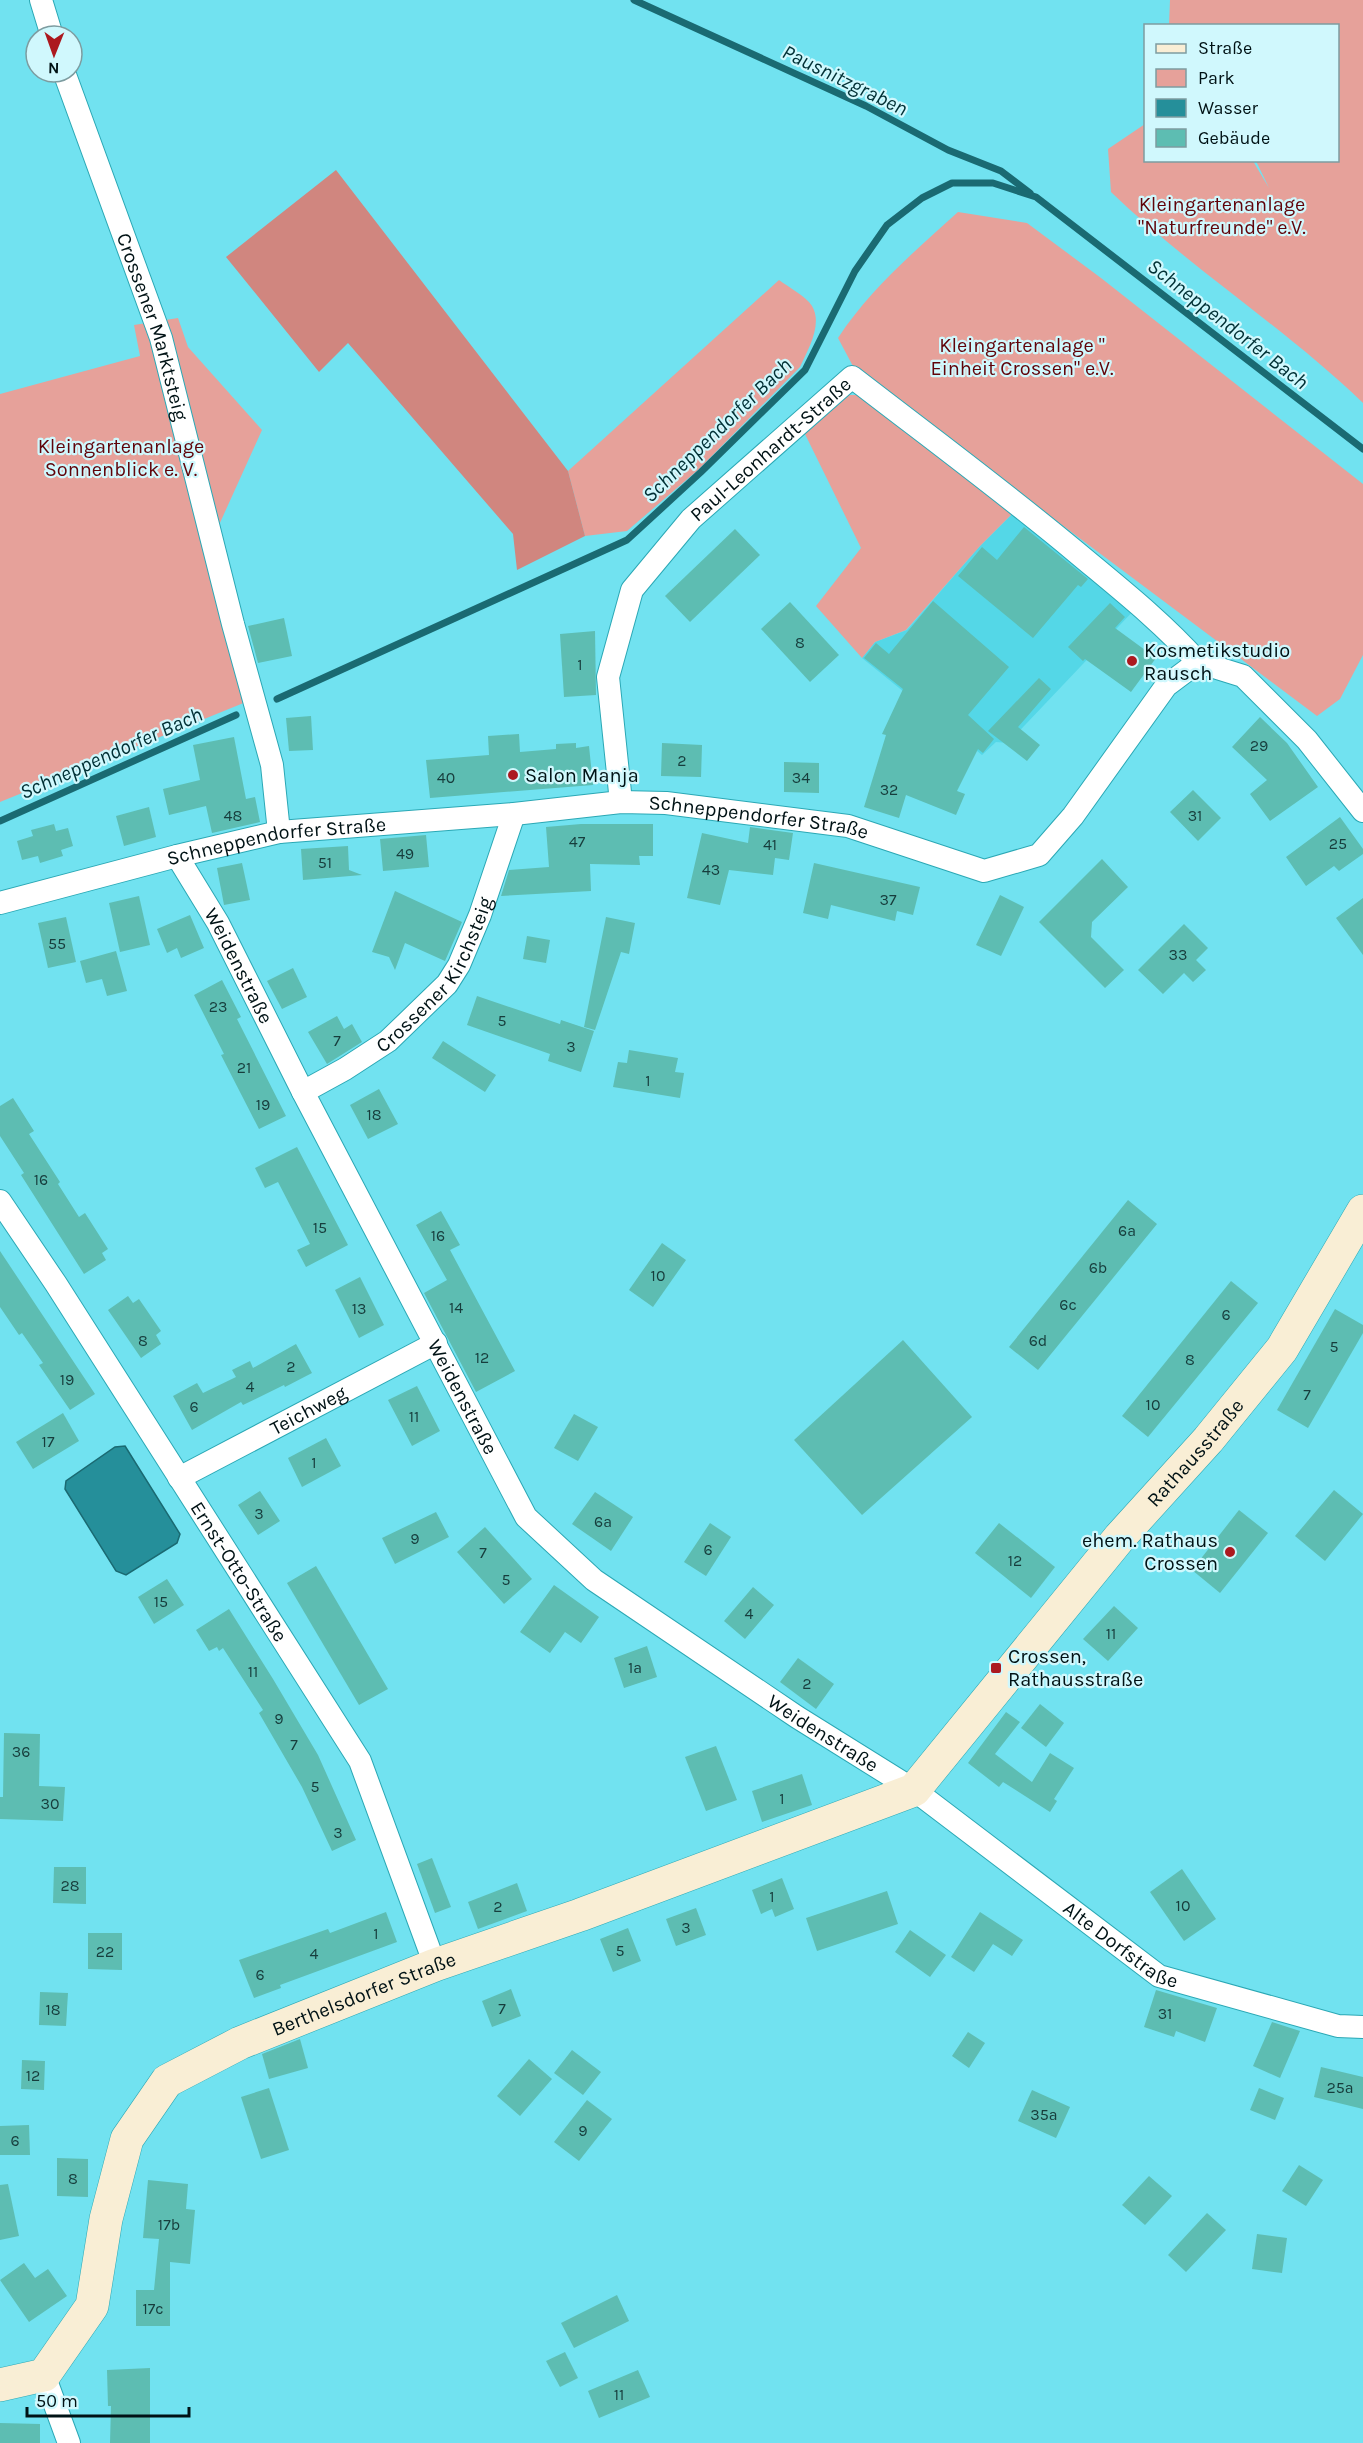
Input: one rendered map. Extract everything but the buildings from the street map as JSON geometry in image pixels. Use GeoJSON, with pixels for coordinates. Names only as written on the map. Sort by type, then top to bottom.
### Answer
{"type":"FeatureCollection","features":[{"type":"Feature","properties":{"kind":"street"},"geometry":{"type":"LineString","coordinates":[[41,0],[48,24]]}},
{"type":"Feature","properties":{"kind":"street","name":"Crossener Marktsteig"},"geometry":{"type":"LineString","coordinates":[[68,84],[161,338],[233,624],[272,765],[279,832]]}},
{"type":"Feature","properties":{"kind":"street","name":"Paul-Leonhardt-Straße"},"geometry":{"type":"LineString","coordinates":[[621,802],[608,677],[632,590],[691,519],[852,377],[1014,500],[1131,596],[1198,662]]}},
{"type":"Feature","properties":{"kind":"street"},"geometry":{"type":"LineString","coordinates":[[1198,662],[1243,676],[1307,740],[1363,811]]}},
{"type":"Feature","properties":{"kind":"street","name":"Schneppendorfer Straße"},"geometry":{"type":"LineString","coordinates":[[0,903],[177,856],[279,832],[514,814],[621,802],[666,803],[848,826],[984,871],[1039,855],[1073,816],[1166,686],[1198,662]]}},
{"type":"Feature","properties":{"kind":"street","name":"Crossener Kirchsteig"},"geometry":{"type":"LineString","coordinates":[[303,1092],[345,1069],[388,1041],[447,984],[459,965],[480,915],[514,814]]}},
{"type":"Feature","properties":{"kind":"street","name":"Weidenstraße"},"geometry":{"type":"LineString","coordinates":[[177,856],[218,923],[303,1092],[526,1517],[594,1580],[797,1717],[914,1790]]}},
{"type":"Feature","properties":{"kind":"street","name":"Ernst-Otto-Straße"},"geometry":{"type":"LineString","coordinates":[[0,1201],[56,1284],[360,1761],[435,1965]]}},
{"type":"Feature","properties":{"kind":"street","name":"Rathausstraße"},"geometry":{"type":"LineString","coordinates":[[914,1790],[1120,1537],[1208,1440],[1282,1349],[1363,1211]]}},
{"type":"Feature","properties":{"kind":"street","name":"Teichweg"},"geometry":{"type":"LineString","coordinates":[[179,1478],[436,1343]]}},
{"type":"Feature","properties":{"kind":"street","name":"Berthelsdorfer Straße"},"geometry":{"type":"LineString","coordinates":[[44,2375],[92,2306],[106,2219],[127,2139],[167,2081],[240,2043],[435,1965],[580,1915],[914,1790]]}},
{"type":"Feature","properties":{"kind":"street","name":"Alte Dorfstraße"},"geometry":{"type":"LineString","coordinates":[[914,1790],[1159,1976],[1338,2026],[1363,2027]]}},
{"type":"Feature","properties":{"kind":"street"},"geometry":{"type":"LineString","coordinates":[[0,2385],[44,2375],[69,2443]]}},
{"type":"Feature","properties":{"kind":"shaded area"},"geometry":{"type":"Polygon","coordinates":[[[336,170],[568,471],[585,536],[517,570],[513,534],[348,343],[319,372],[226,257],[336,170]]]}},
{"type":"Feature","properties":{"kind":"shaded area"},"geometry":{"type":"Polygon","coordinates":[[[1017,509],[1137,607],[1008,743],[996,742],[982,755],[862,658],[875,642],[907,630],[980,546],[1017,509]]]}},
{"type":"Feature","properties":{"kind":"green space","name":"Kleingartenanlage \"Naturfreunde\" e.V."},"geometry":{"type":"Polygon","coordinates":[[[1170,0],[1363,0],[1363,403],[1333,375],[1141,220],[1111,192],[1108,149],[1144,125],[1144,162],[1254,162],[1269,188],[1256,162],[1339,162],[1339,24],[1169,24],[1170,0]]]}},
{"type":"Feature","properties":{"kind":"green space","name":"Kleingartenalage \" Einheit Crossen\" e.V."},"geometry":{"type":"Polygon","coordinates":[[[958,212],[1027,223],[1101,278],[1363,484],[1363,655],[1340,699],[1317,716],[855,370],[838,338],[878,287],[958,212]]]}},
{"type":"Feature","properties":{"kind":"green space"},"geometry":{"type":"Polygon","coordinates":[[[779,280],[806,299],[815,313],[813,337],[800,367],[699,469],[627,531],[585,536],[568,471],[779,280]]]}},
{"type":"Feature","properties":{"kind":"green space","name":"Kleingartenanlage Sonnenblick e. V."},"geometry":{"type":"Polygon","coordinates":[[[178,318],[188,347],[262,430],[219,525],[246,702],[0,802],[0,394],[140,356],[134,325],[178,318]]]}},
{"type":"Feature","properties":{"kind":"green space"},"geometry":{"type":"Polygon","coordinates":[[[848,395],[858,395],[1017,509],[980,546],[906,630],[875,642],[862,658],[816,606],[861,548],[804,432],[848,395]]]}},
{"type":"Feature","properties":{"kind":"water"},"geometry":{"type":"Polygon","coordinates":[[[125,1446],[180,1534],[177,1543],[126,1575],[116,1571],[65,1489],[66,1481],[115,1447],[125,1446]]]}},
{"type":"Feature","properties":{"kind":"waterway","name":"Pausnitzgraben"},"geometry":{"type":"LineString","coordinates":[[634,0],[866,106],[948,150],[1001,171],[1030,193]]}},
{"type":"Feature","properties":{"kind":"waterway","name":"Schneppendorfer Bach"},"geometry":{"type":"LineString","coordinates":[[277,699],[627,540],[701,472],[805,370],[855,271],[887,225],[922,198],[952,183],[993,183],[1036,197],[1363,449]]}},
{"type":"Feature","properties":{"kind":"waterway","name":"Schneppendorfer Bach"},"geometry":{"type":"LineString","coordinates":[[0,821],[236,715]]}},
{"type":"Feature","properties":{"kind":"place","name":"Kosmetikstudio Rausch"},"geometry":{"type":"Point","coordinates":[1132,661]}},
{"type":"Feature","properties":{"kind":"place","name":"Salon Manja"},"geometry":{"type":"Point","coordinates":[513,775]}},
{"type":"Feature","properties":{"kind":"place","name":"ehem. Rathaus Crossen"},"geometry":{"type":"Point","coordinates":[1230,1552]}},
{"type":"Feature","properties":{"kind":"place","name":"Crossen, Rathausstraße"},"geometry":{"type":"Point","coordinates":[996,1668]}}]}
